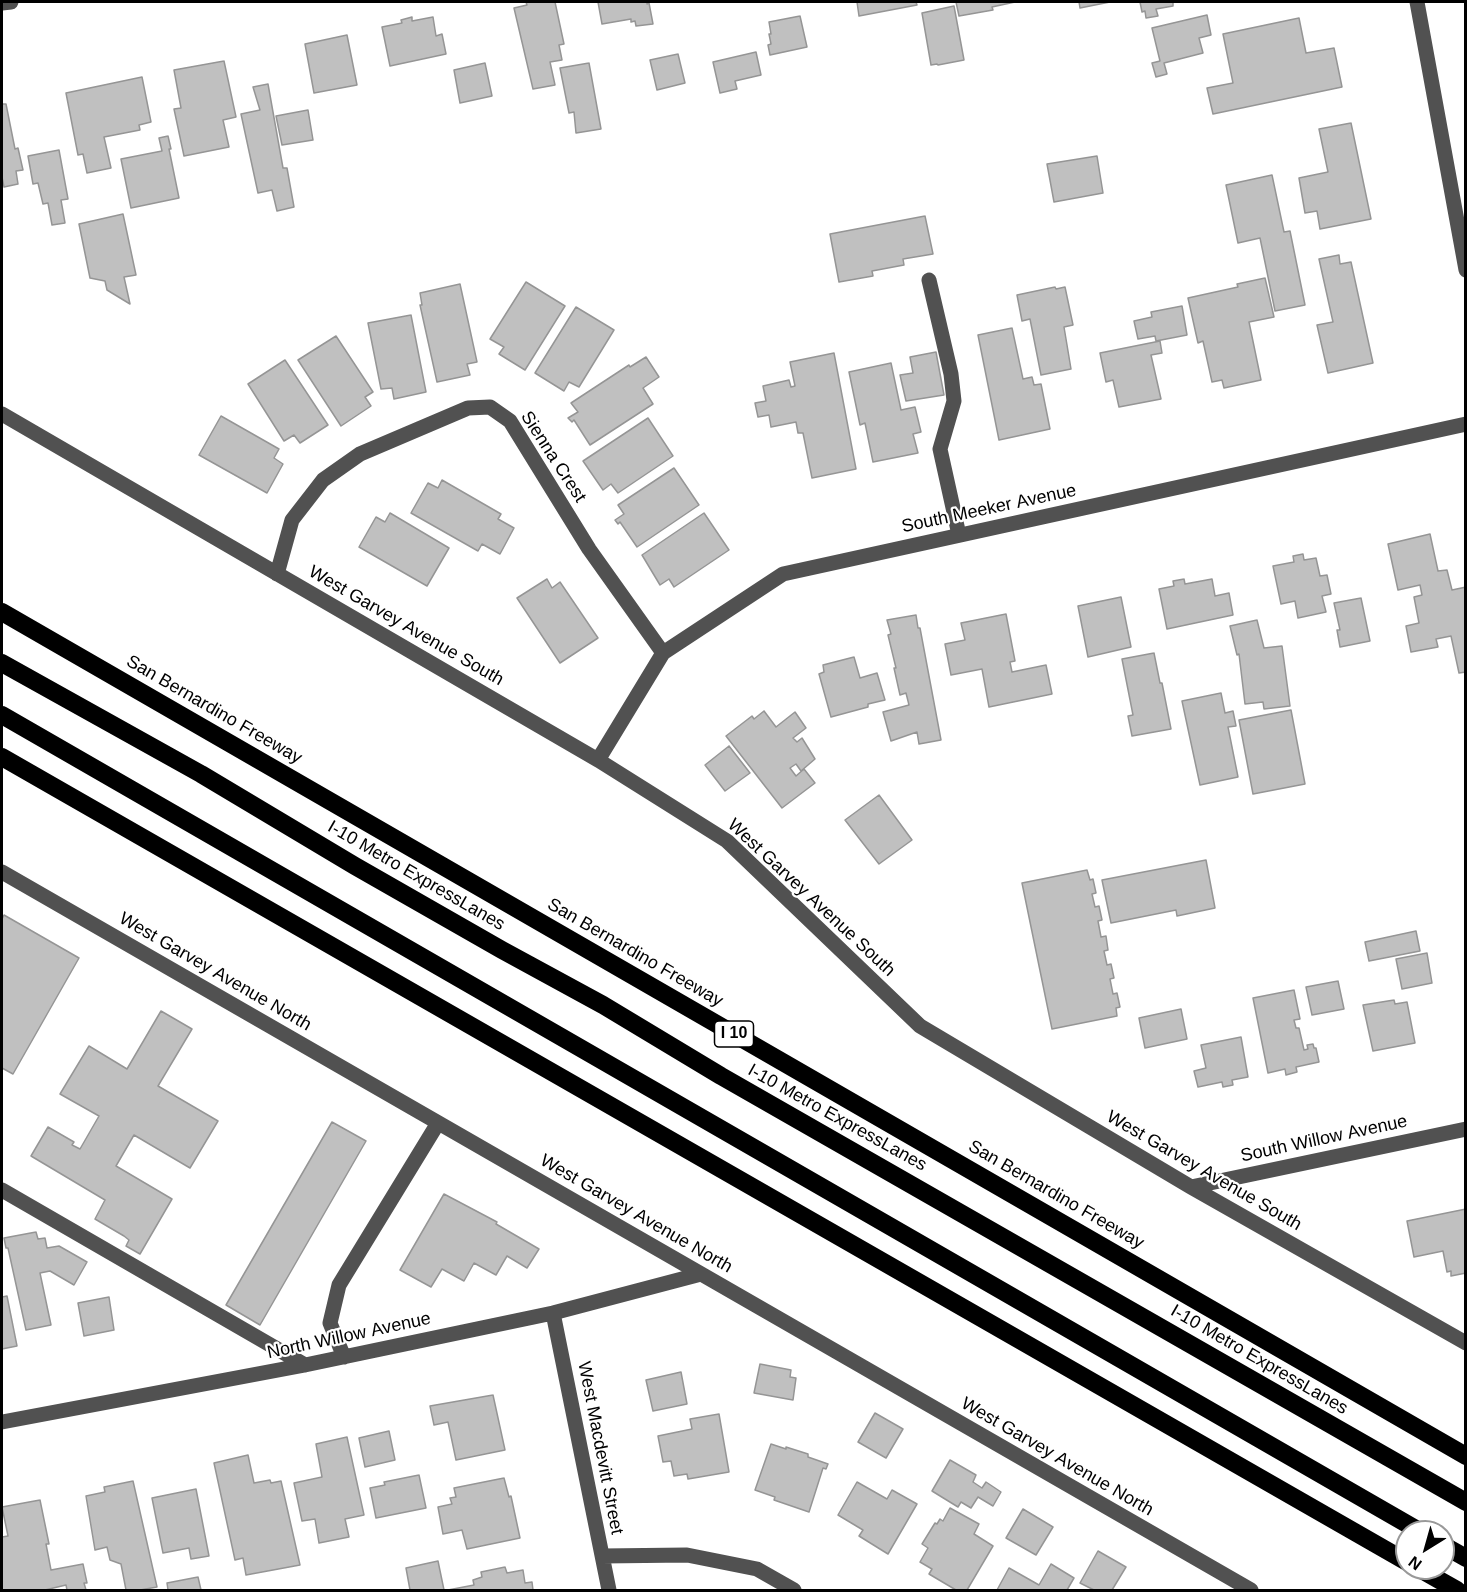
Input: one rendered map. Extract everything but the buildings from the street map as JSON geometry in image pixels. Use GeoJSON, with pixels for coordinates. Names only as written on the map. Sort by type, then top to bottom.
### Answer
{"type":"FeatureCollection","features":[{"type":"Feature","properties":{"kind":"highway","name":"San Bernardino Freeway"},"geometry":{"type":"LineString","coordinates":[[2,612],[1466,1456]]}},
{"type":"Feature","properties":{"kind":"highway","name":"I-10 Metro ExpressLanes"},"geometry":{"type":"LineString","coordinates":[[2,663],[201,774],[355,866],[603,1005],[721,1076],[1466,1502]]}},
{"type":"Feature","properties":{"kind":"highway"},"geometry":{"type":"LineString","coordinates":[[2,715],[1400,1520]]}},
{"type":"Feature","properties":{"kind":"highway"},"geometry":{"type":"LineString","coordinates":[[2,757],[1395,1555]]}},
{"type":"Feature","properties":{"kind":"highway"},"geometry":{"type":"LineString","coordinates":[[1439,1580],[1457,1590]]}},
{"type":"Feature","properties":{"kind":"street"},"geometry":{"type":"LineString","coordinates":[[2,3],[11,2]]}},
{"type":"Feature","properties":{"kind":"street"},"geometry":{"type":"LineString","coordinates":[[1417,2],[1466,270]]}},
{"type":"Feature","properties":{"kind":"street"},"geometry":{"type":"LineString","coordinates":[[930,280],[951,374],[954,401],[940,449],[959,535]]}},
{"type":"Feature","properties":{"kind":"street","name":"Sienna Crest"},"geometry":{"type":"LineString","coordinates":[[277,573],[292,520],[323,480],[360,454],[468,408],[490,407],[510,421],[589,549],[663,652]]}},
{"type":"Feature","properties":{"kind":"street","name":"West Garvey Avenue South"},"geometry":{"type":"LineString","coordinates":[[2,414],[598,760],[727,841],[920,1026],[1191,1187],[1466,1342]]}},
{"type":"Feature","properties":{"kind":"street","name":"South Meeker Avenue"},"geometry":{"type":"LineString","coordinates":[[598,760],[663,652],[783,574],[1466,424]]}},
{"type":"Feature","properties":{"kind":"street","name":"West Garvey Avenue North"},"geometry":{"type":"LineString","coordinates":[[2,872],[1251,1590]]}},
{"type":"Feature","properties":{"kind":"street"},"geometry":{"type":"LineString","coordinates":[[344,1357],[330,1323],[339,1285],[438,1123]]}},
{"type":"Feature","properties":{"kind":"street","name":"South Willow Avenue"},"geometry":{"type":"LineString","coordinates":[[1191,1187],[1466,1129]]}},
{"type":"Feature","properties":{"kind":"street"},"geometry":{"type":"LineString","coordinates":[[2,1190],[305,1365]]}},
{"type":"Feature","properties":{"kind":"street","name":"North Willow Avenue"},"geometry":{"type":"LineString","coordinates":[[2,1422],[305,1365],[553,1313],[701,1274]]}},
{"type":"Feature","properties":{"kind":"street","name":"West Macdevitt Street"},"geometry":{"type":"LineString","coordinates":[[553,1313],[609,1590]]}},
{"type":"Feature","properties":{"kind":"street"},"geometry":{"type":"LineString","coordinates":[[602,1556],[687,1555],[757,1569],[794,1590]]}}]}
